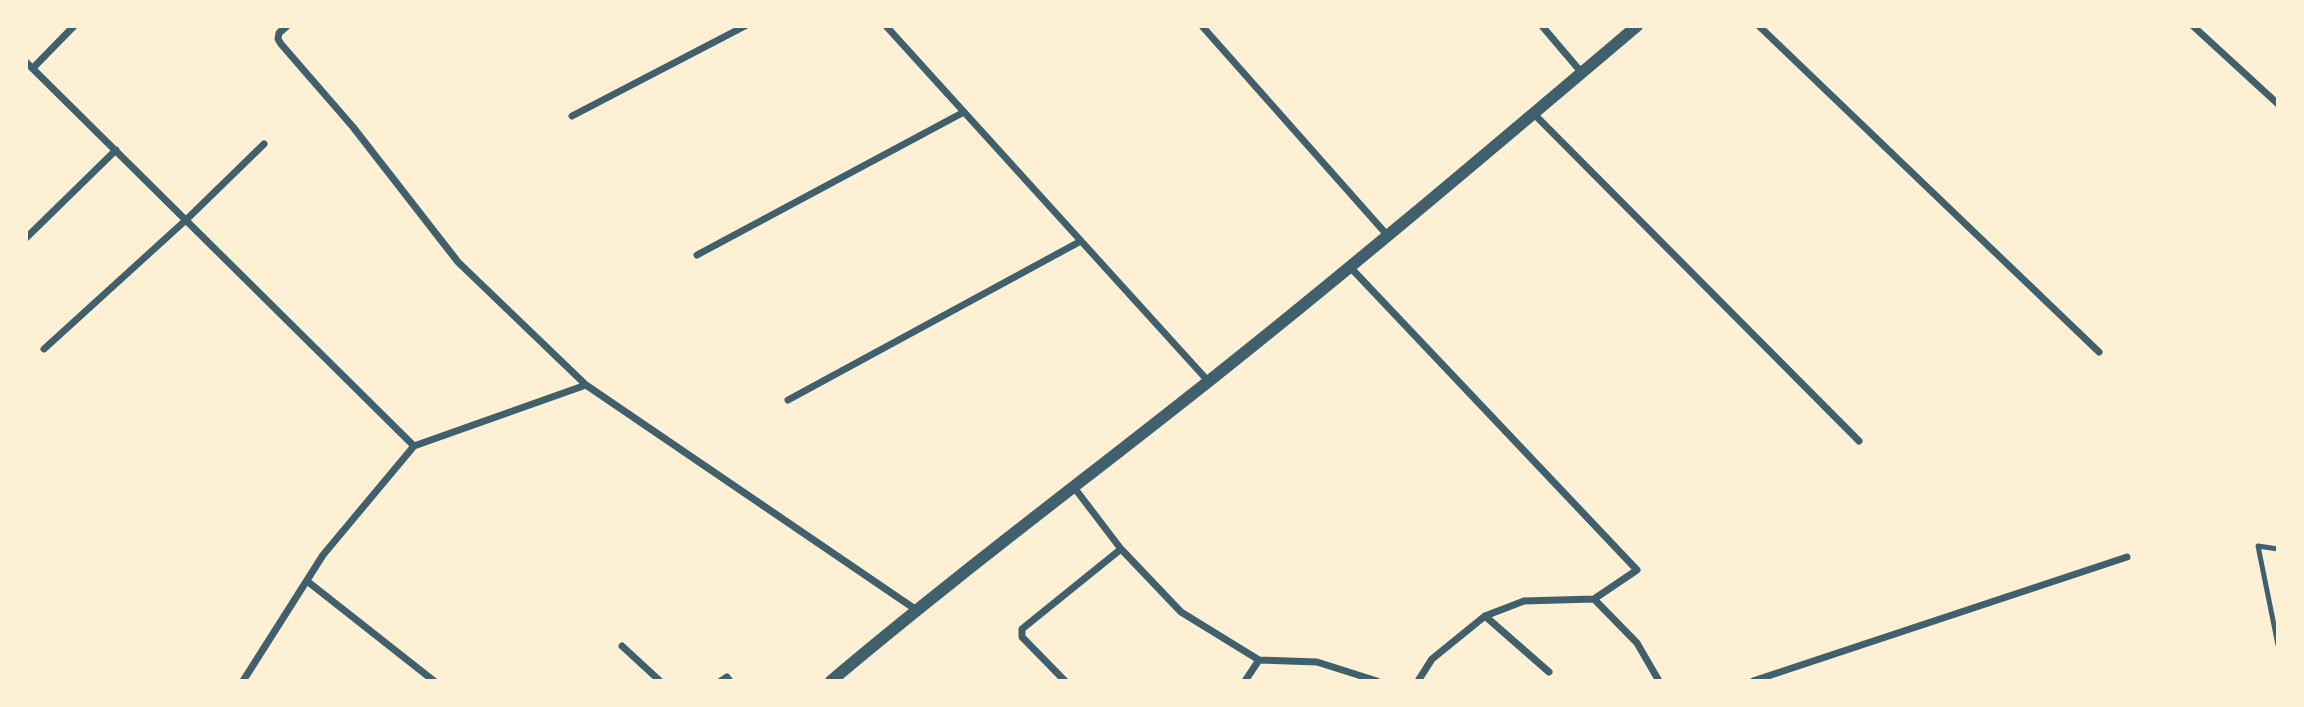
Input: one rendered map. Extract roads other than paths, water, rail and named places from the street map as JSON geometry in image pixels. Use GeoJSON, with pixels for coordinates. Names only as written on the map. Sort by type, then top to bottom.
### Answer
{"type":"FeatureCollection","features":[{"type":"Feature","properties":{"kind":"street"},"geometry":{"type":"LineString","coordinates":[[33,68],[74,26]]}},
{"type":"Feature","properties":{"kind":"street"},"geometry":{"type":"LineString","coordinates":[[287,26],[279,33],[281,44],[353,127],[458,262],[586,385],[915,609]]}},
{"type":"Feature","properties":{"kind":"street"},"geometry":{"type":"LineString","coordinates":[[572,116],[745,26]]}},
{"type":"Feature","properties":{"kind":"street"},"geometry":{"type":"LineString","coordinates":[[886,26],[1209,382]]}},
{"type":"Feature","properties":{"kind":"street"},"geometry":{"type":"LineString","coordinates":[[1202,26],[1388,236]]}},
{"type":"Feature","properties":{"kind":"street"},"geometry":{"type":"LineString","coordinates":[[1542,26],[1582,73]]}},
{"type":"Feature","properties":{"kind":"street"},"geometry":{"type":"LineString","coordinates":[[831,681],[915,609],[1209,382],[1388,236],[1637,26]]}},
{"type":"Feature","properties":{"kind":"street"},"geometry":{"type":"LineString","coordinates":[[1759,26],[2099,352]]}},
{"type":"Feature","properties":{"kind":"street"},"geometry":{"type":"LineString","coordinates":[[2193,26],[2278,104]]}},
{"type":"Feature","properties":{"kind":"street"},"geometry":{"type":"LineString","coordinates":[[26,62],[414,446]]}},
{"type":"Feature","properties":{"kind":"street"},"geometry":{"type":"LineString","coordinates":[[697,256],[964,112]]}},
{"type":"Feature","properties":{"kind":"street"},"geometry":{"type":"LineString","coordinates":[[1534,114],[1859,441]]}},
{"type":"Feature","properties":{"kind":"street"},"geometry":{"type":"LineString","coordinates":[[44,349],[187,219],[264,144]]}},
{"type":"Feature","properties":{"kind":"street"},"geometry":{"type":"LineString","coordinates":[[26,238],[116,150]]}},
{"type":"Feature","properties":{"kind":"street"},"geometry":{"type":"LineString","coordinates":[[788,401],[1082,241]]}},
{"type":"Feature","properties":{"kind":"street"},"geometry":{"type":"LineString","coordinates":[[1350,267],[1637,570],[1594,599],[1524,601],[1485,616],[1432,659],[1418,681]]}},
{"type":"Feature","properties":{"kind":"street"},"geometry":{"type":"LineString","coordinates":[[243,681],[323,555],[414,446],[586,385]]}},
{"type":"Feature","properties":{"kind":"street"},"geometry":{"type":"LineString","coordinates":[[1073,486],[1121,549],[1181,612],[1259,660],[1317,662],[1377,681]]}},
{"type":"Feature","properties":{"kind":"street"},"geometry":{"type":"LineString","coordinates":[[1065,681],[1022,637],[1021,629],[1121,549]]}},
{"type":"Feature","properties":{"kind":"street"},"geometry":{"type":"LineString","coordinates":[[1753,681],[2127,557]]}},
{"type":"Feature","properties":{"kind":"street"},"geometry":{"type":"LineString","coordinates":[[307,581],[434,681]]}},
{"type":"Feature","properties":{"kind":"street"},"geometry":{"type":"LineString","coordinates":[[1594,599],[1637,643],[1659,681]]}},
{"type":"Feature","properties":{"kind":"street"},"geometry":{"type":"LineString","coordinates":[[1485,616],[1549,672]]}},
{"type":"Feature","properties":{"kind":"street"},"geometry":{"type":"LineString","coordinates":[[622,646],[660,681]]}},
{"type":"Feature","properties":{"kind":"street"},"geometry":{"type":"LineString","coordinates":[[1245,681],[1259,660]]}},
{"type":"Feature","properties":{"kind":"street"},"geometry":{"type":"LineString","coordinates":[[721,681],[727,677],[730,681]]}},
{"type":"Feature","properties":{"kind":"lane"},"geometry":{"type":"LineString","coordinates":[[2278,549],[2258,546],[2278,645]]}}]}
